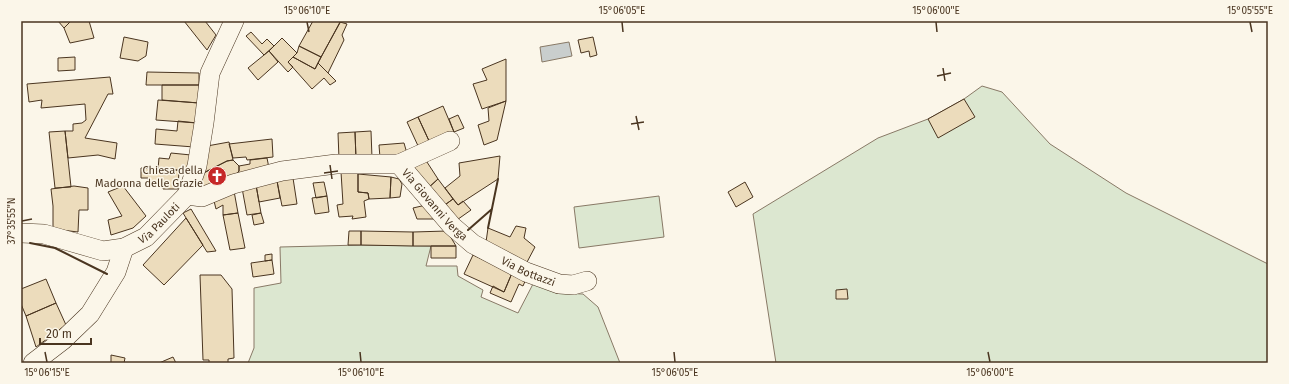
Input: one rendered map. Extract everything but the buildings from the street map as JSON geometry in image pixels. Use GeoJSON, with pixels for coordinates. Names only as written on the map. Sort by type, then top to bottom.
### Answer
{"type":"FeatureCollection","features":[{"type":"Feature","properties":{"kind":"street","name":"Via Pauloti"},"geometry":{"type":"LineString","coordinates":[[21,233],[44,234],[103,251],[124,248],[146,237],[188,195],[199,152],[210,73],[234,21]]}},
{"type":"Feature","properties":{"kind":"street"},"geometry":{"type":"LineString","coordinates":[[400,164],[450,141]]}},
{"type":"Feature","properties":{"kind":"street","name":"Via Giovanni Verga"},"geometry":{"type":"LineString","coordinates":[[188,195],[202,197],[233,184],[282,171],[336,164],[400,164],[452,226],[473,244]]}},
{"type":"Feature","properties":{"kind":"street","name":"Via Bottazzi"},"geometry":{"type":"LineString","coordinates":[[473,244],[526,272],[558,284],[573,285],[587,282]]}},
{"type":"Feature","properties":{"kind":"street"},"geometry":{"type":"LineString","coordinates":[[32,363],[63,340],[90,314],[116,272],[124,248]]}},
{"type":"Feature","properties":{"kind":"green space"},"geometry":{"type":"Polygon","coordinates":[[[982,86],[1002,92],[1050,144],[1126,193],[1268,264],[1268,363],[776,363],[753,214],[878,138],[928,119],[964,99],[982,86]]]}},
{"type":"Feature","properties":{"kind":"green space"},"geometry":{"type":"Polygon","coordinates":[[[659,196],[664,237],[579,248],[574,207],[659,196]]]}},
{"type":"Feature","properties":{"kind":"green space"},"geometry":{"type":"Polygon","coordinates":[[[361,245],[431,246],[426,266],[457,266],[458,276],[483,290],[481,297],[518,313],[533,284],[558,293],[583,294],[598,307],[620,363],[248,363],[254,348],[254,288],[281,283],[280,247],[361,245]]]}},
{"type":"Feature","properties":{"kind":"shaded area"},"geometry":{"type":"Polygon","coordinates":[[[569,42],[572,56],[542,62],[540,47],[569,42]]]}},
{"type":"Feature","properties":{"kind":"wall"},"geometry":{"type":"LineString","coordinates":[[488,228],[498,179]]}},
{"type":"Feature","properties":{"kind":"wall"},"geometry":{"type":"LineString","coordinates":[[468,230],[492,209]]}},
{"type":"Feature","properties":{"kind":"wall"},"geometry":{"type":"LineString","coordinates":[[30,243],[55,248],[107,274]]}},
{"type":"Feature","properties":{"kind":"place","name":"Chiesa della Madonna delle Grazie"},"geometry":{"type":"Point","coordinates":[217,176]}}]}
